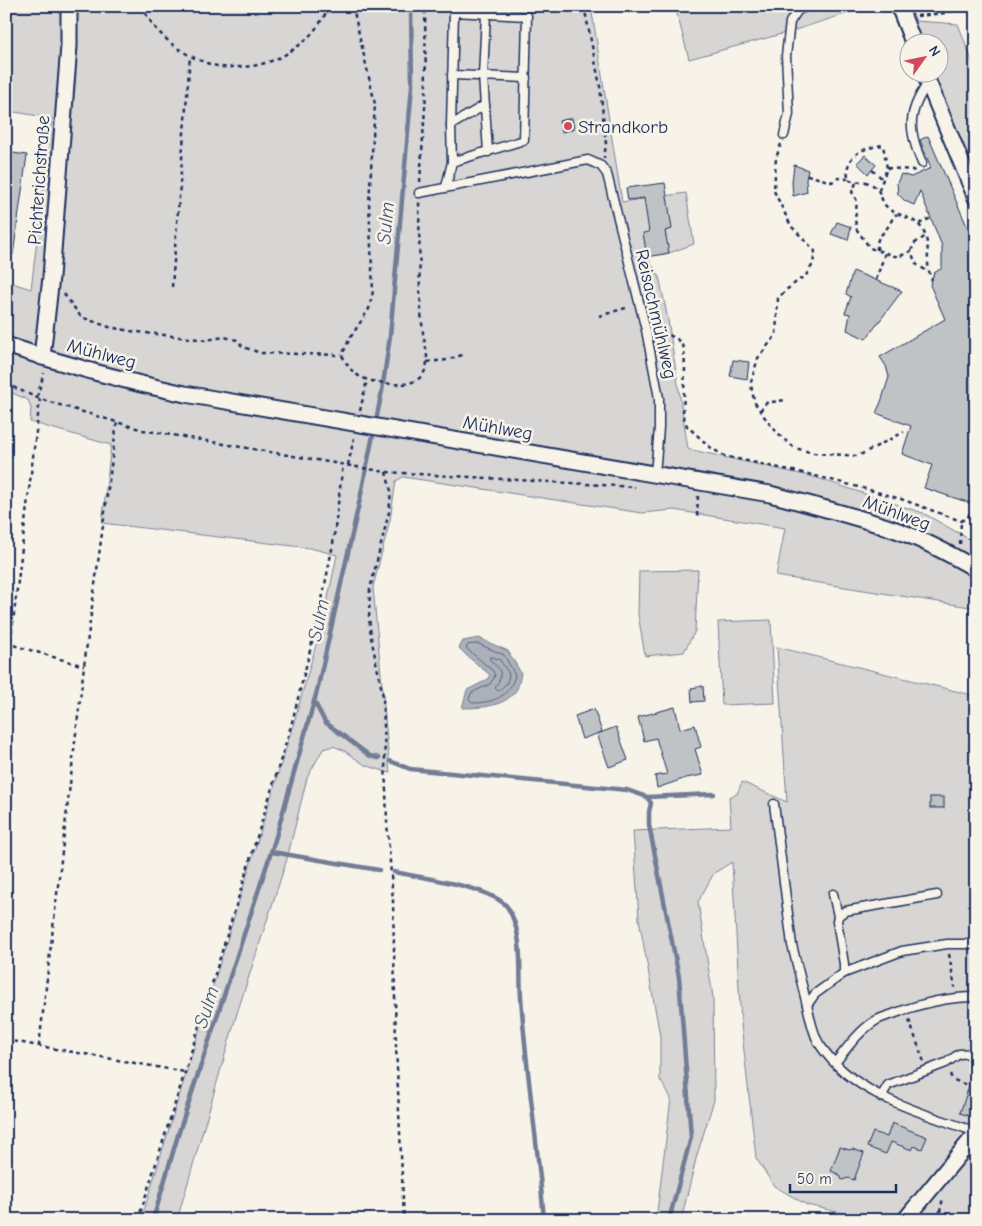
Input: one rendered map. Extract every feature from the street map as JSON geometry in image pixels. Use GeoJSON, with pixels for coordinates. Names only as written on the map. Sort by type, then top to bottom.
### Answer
{"type":"FeatureCollection","features":[{"type":"Feature","properties":{"kind":"street","name":"Pichterichstraße"},"geometry":{"type":"LineString","coordinates":[[45,358],[69,46],[69,6]]}},
{"type":"Feature","properties":{"kind":"street"},"geometry":{"type":"LineString","coordinates":[[901,12],[909,32]]}},
{"type":"Feature","properties":{"kind":"street"},"geometry":{"type":"LineString","coordinates":[[928,82],[976,198]]}},
{"type":"Feature","properties":{"kind":"street","name":"Mühlweg"},"geometry":{"type":"LineString","coordinates":[[6,344],[45,358],[114,378],[185,394],[770,494],[843,513],[898,531],[959,559],[976,569]]}},
{"type":"Feature","properties":{"kind":"street"},"geometry":{"type":"LineString","coordinates":[[905,1220],[976,1133]]}},
{"type":"Feature","properties":{"kind":"lane"},"geometry":{"type":"LineString","coordinates":[[784,135],[789,114],[786,56],[790,22],[798,10],[809,6]]}},
{"type":"Feature","properties":{"kind":"lane"},"geometry":{"type":"LineString","coordinates":[[446,187],[452,162],[454,12],[527,16],[524,140],[452,162]]}},
{"type":"Feature","properties":{"kind":"lane"},"geometry":{"type":"LineString","coordinates":[[486,14],[483,76],[488,152]]}},
{"type":"Feature","properties":{"kind":"lane"},"geometry":{"type":"LineString","coordinates":[[452,75],[526,78]]}},
{"type":"Feature","properties":{"kind":"lane"},"geometry":{"type":"LineString","coordinates":[[922,163],[914,143],[911,121],[924,82]]}},
{"type":"Feature","properties":{"kind":"lane"},"geometry":{"type":"LineString","coordinates":[[451,125],[485,105]]}},
{"type":"Feature","properties":{"kind":"lane"},"geometry":{"type":"LineString","coordinates":[[419,193],[588,160],[601,166]]}},
{"type":"Feature","properties":{"kind":"lane","name":"Reisachmühlweg"},"geometry":{"type":"LineString","coordinates":[[601,166],[607,174],[640,304],[659,398],[659,428],[655,474]]}},
{"type":"Feature","properties":{"kind":"lane"},"geometry":{"type":"LineString","coordinates":[[774,804],[792,945],[819,1044],[835,1063],[858,1083],[881,1096],[976,1133]]}},
{"type":"Feature","properties":{"kind":"lane"},"geometry":{"type":"LineString","coordinates":[[833,894],[838,916],[836,921],[844,974]]}},
{"type":"Feature","properties":{"kind":"lane"},"geometry":{"type":"LineString","coordinates":[[838,916],[845,911],[937,895]]}},
{"type":"Feature","properties":{"kind":"lane"},"geometry":{"type":"LineString","coordinates":[[807,1005],[815,994],[844,974],[902,951],[947,944],[976,944]]}},
{"type":"Feature","properties":{"kind":"lane"},"geometry":{"type":"LineString","coordinates":[[835,1063],[859,1034],[875,1021],[905,1009],[957,997],[976,997]]}},
{"type":"Feature","properties":{"kind":"lane"},"geometry":{"type":"LineString","coordinates":[[881,1096],[888,1085],[946,1063],[959,1054],[976,1053]]}},
{"type":"Feature","properties":{"kind":"path"},"geometry":{"type":"LineString","coordinates":[[142,6],[148,20],[170,43],[190,56],[218,67],[250,67],[270,61],[289,52],[317,29],[329,6]]}},
{"type":"Feature","properties":{"kind":"path"},"geometry":{"type":"LineString","coordinates":[[342,355],[350,338],[369,310],[373,291],[369,203],[375,104],[354,12],[355,6]]}},
{"type":"Feature","properties":{"kind":"path"},"geometry":{"type":"LineString","coordinates":[[342,355],[349,368],[367,380],[394,384],[413,382],[424,374],[427,362],[422,321],[419,193],[426,93],[425,6]]}},
{"type":"Feature","properties":{"kind":"path"},"geometry":{"type":"LineString","coordinates":[[584,6],[600,86],[606,144],[601,166]]}},
{"type":"Feature","properties":{"kind":"path"},"geometry":{"type":"LineString","coordinates":[[901,12],[922,15],[940,14],[968,6]]}},
{"type":"Feature","properties":{"kind":"path"},"geometry":{"type":"LineString","coordinates":[[172,287],[190,56]]}},
{"type":"Feature","properties":{"kind":"path"},"geometry":{"type":"LineString","coordinates":[[784,135],[776,158],[774,191],[791,226],[815,251],[807,274],[778,298],[776,335],[758,358],[751,382],[753,398],[760,411],[780,436],[795,448],[814,453],[858,456],[904,432]]}},
{"type":"Feature","properties":{"kind":"path"},"geometry":{"type":"LineString","coordinates":[[848,179],[848,167],[852,159],[867,148],[883,145],[886,168],[879,190],[884,204],[897,214],[908,216],[919,225],[926,236],[928,271],[932,280]]}},
{"type":"Feature","properties":{"kind":"path"},"geometry":{"type":"LineString","coordinates":[[886,168],[913,170],[916,175]]}},
{"type":"Feature","properties":{"kind":"path"},"geometry":{"type":"LineString","coordinates":[[872,170],[883,179]]}},
{"type":"Feature","properties":{"kind":"path"},"geometry":{"type":"LineString","coordinates":[[807,175],[832,182],[838,178],[848,179],[856,183],[865,182],[879,190]]}},
{"type":"Feature","properties":{"kind":"path"},"geometry":{"type":"LineString","coordinates":[[856,183],[852,192],[857,201],[855,220],[857,230],[870,248],[885,255],[898,256],[911,251],[915,243],[926,236]]}},
{"type":"Feature","properties":{"kind":"path"},"geometry":{"type":"LineString","coordinates":[[877,250],[877,241],[880,234],[897,214]]}},
{"type":"Feature","properties":{"kind":"path"},"geometry":{"type":"LineString","coordinates":[[919,225],[931,218]]}},
{"type":"Feature","properties":{"kind":"path"},"geometry":{"type":"LineString","coordinates":[[911,251],[916,264],[928,271]]}},
{"type":"Feature","properties":{"kind":"path"},"geometry":{"type":"LineString","coordinates":[[876,280],[885,255]]}},
{"type":"Feature","properties":{"kind":"path"},"geometry":{"type":"LineString","coordinates":[[51,277],[81,317],[109,327],[206,340],[224,337],[237,340],[243,347],[261,353],[342,355]]}},
{"type":"Feature","properties":{"kind":"path"},"geometry":{"type":"LineString","coordinates":[[599,316],[640,304]]}},
{"type":"Feature","properties":{"kind":"path"},"geometry":{"type":"LineString","coordinates":[[646,330],[655,328],[677,339],[684,348],[683,415],[687,426],[710,447],[724,456],[866,489],[901,499],[961,521],[968,517],[976,500]]}},
{"type":"Feature","properties":{"kind":"path"},"geometry":{"type":"LineString","coordinates":[[427,362],[447,360],[465,354]]}},
{"type":"Feature","properties":{"kind":"path"},"geometry":{"type":"LineString","coordinates":[[6,680],[38,398],[45,358]]}},
{"type":"Feature","properties":{"kind":"path"},"geometry":{"type":"LineString","coordinates":[[348,465],[367,380]]}},
{"type":"Feature","properties":{"kind":"path"},"geometry":{"type":"LineString","coordinates":[[6,384],[38,398],[143,430],[386,472],[641,487],[653,479],[655,474]]}},
{"type":"Feature","properties":{"kind":"path"},"geometry":{"type":"LineString","coordinates":[[760,411],[766,403],[784,400]]}},
{"type":"Feature","properties":{"kind":"path"},"geometry":{"type":"LineString","coordinates":[[39,1046],[84,666],[117,422]]}},
{"type":"Feature","properties":{"kind":"path"},"geometry":{"type":"LineString","coordinates":[[138,1220],[291,726],[319,616],[333,544],[343,464]]}},
{"type":"Feature","properties":{"kind":"path"},"geometry":{"type":"LineString","coordinates":[[386,472],[391,491],[389,512],[370,589],[369,618],[383,696],[393,901],[396,1046],[404,1220]]}},
{"type":"Feature","properties":{"kind":"path"},"geometry":{"type":"LineString","coordinates":[[697,516],[700,481]]}},
{"type":"Feature","properties":{"kind":"path"},"geometry":{"type":"LineString","coordinates":[[968,517],[976,524]]}},
{"type":"Feature","properties":{"kind":"path"},"geometry":{"type":"LineString","coordinates":[[959,559],[961,521]]}},
{"type":"Feature","properties":{"kind":"path"},"geometry":{"type":"LineString","coordinates":[[6,642],[84,666]]}},
{"type":"Feature","properties":{"kind":"path"},"geometry":{"type":"LineString","coordinates":[[947,944],[957,997]]}},
{"type":"Feature","properties":{"kind":"path"},"geometry":{"type":"LineString","coordinates":[[905,1009],[919,1048]]}},
{"type":"Feature","properties":{"kind":"path"},"geometry":{"type":"LineString","coordinates":[[6,1040],[185,1072]]}},
{"type":"Feature","properties":{"kind":"path"},"geometry":{"type":"LineString","coordinates":[[952,1079],[972,1088],[976,1067]]}},
{"type":"Feature","properties":{"kind":"shaded area"},"geometry":{"type":"Polygon","coordinates":[[[6,6],[591,6],[622,202],[686,193],[694,244],[669,253],[647,257],[659,276],[668,320],[688,449],[814,477],[923,513],[976,543],[976,608],[776,576],[785,528],[674,510],[642,513],[403,477],[396,481],[390,520],[373,587],[390,773],[365,765],[343,750],[333,746],[323,749],[307,778],[287,859],[238,1010],[177,1220],[141,1220],[294,722],[324,617],[337,555],[310,548],[102,523],[111,445],[30,422],[31,408],[28,400],[6,390],[6,281],[31,289],[52,118],[6,112],[6,6]]]}},
{"type":"Feature","properties":{"kind":"shaded area"},"geometry":{"type":"Polygon","coordinates":[[[675,6],[870,6],[789,32],[689,59],[675,6]]]}},
{"type":"Feature","properties":{"kind":"shaded area"},"geometry":{"type":"Polygon","coordinates":[[[889,6],[910,6],[916,21],[958,24],[976,71],[976,217],[920,82],[950,82],[950,32],[900,34],[889,6]]]}},
{"type":"Feature","properties":{"kind":"shaded area"},"geometry":{"type":"Polygon","coordinates":[[[698,570],[695,631],[684,652],[645,656],[638,614],[639,571],[698,570]]]}},
{"type":"Feature","properties":{"kind":"shaded area"},"geometry":{"type":"Polygon","coordinates":[[[771,620],[775,703],[722,705],[718,622],[771,620]]]}},
{"type":"Feature","properties":{"kind":"shaded area"},"geometry":{"type":"Polygon","coordinates":[[[777,647],[976,696],[976,1220],[873,1220],[807,1205],[774,1186],[756,1158],[741,1024],[732,862],[714,873],[698,902],[713,997],[714,1100],[697,1155],[681,1220],[656,1220],[671,1098],[660,1080],[660,1036],[639,919],[633,831],[731,827],[729,797],[737,794],[742,782],[787,802],[777,647]]]}},
{"type":"Feature","properties":{"kind":"water"},"geometry":{"type":"Polygon","coordinates":[[[479,638],[508,651],[521,673],[519,683],[512,695],[500,703],[485,707],[462,708],[467,690],[487,680],[490,675],[459,648],[463,641],[479,638]]]}},
{"type":"Feature","properties":{"kind":"building"},"geometry":{"type":"Polygon","coordinates":[[[572,118],[574,129],[562,132],[559,121],[572,118]]]}},
{"type":"Feature","properties":{"kind":"building"},"geometry":{"type":"Polygon","coordinates":[[[928,136],[976,247],[976,486],[970,503],[924,488],[932,465],[902,454],[911,426],[876,413],[889,377],[886,366],[880,357],[945,319],[930,285],[934,273],[942,268],[942,246],[920,191],[914,205],[905,201],[898,194],[897,183],[901,174],[911,177],[931,168],[920,140],[928,136]]]}},
{"type":"Feature","properties":{"kind":"building"},"geometry":{"type":"Polygon","coordinates":[[[6,152],[27,155],[13,255],[6,254],[6,152]]]}},
{"type":"Feature","properties":{"kind":"building"},"geometry":{"type":"Polygon","coordinates":[[[865,155],[876,165],[868,174],[857,163],[865,155]]]}},
{"type":"Feature","properties":{"kind":"building"},"geometry":{"type":"Polygon","coordinates":[[[794,165],[808,170],[806,180],[807,192],[793,196],[792,182],[794,165]]]}},
{"type":"Feature","properties":{"kind":"building"},"geometry":{"type":"Polygon","coordinates":[[[665,183],[672,229],[665,231],[669,253],[647,257],[643,233],[649,232],[644,198],[628,200],[626,188],[665,183]]]}},
{"type":"Feature","properties":{"kind":"building"},"geometry":{"type":"Polygon","coordinates":[[[837,222],[851,227],[848,240],[831,234],[837,222]]]}},
{"type":"Feature","properties":{"kind":"building"},"geometry":{"type":"Polygon","coordinates":[[[853,271],[902,291],[866,339],[847,330],[850,314],[845,313],[851,297],[846,294],[853,271]]]}},
{"type":"Feature","properties":{"kind":"building"},"geometry":{"type":"Polygon","coordinates":[[[733,360],[749,362],[747,379],[730,376],[733,360]]]}},
{"type":"Feature","properties":{"kind":"building"},"geometry":{"type":"Polygon","coordinates":[[[703,686],[704,701],[692,702],[691,688],[703,686]]]}},
{"type":"Feature","properties":{"kind":"building"},"geometry":{"type":"Polygon","coordinates":[[[675,707],[680,729],[695,725],[701,747],[695,749],[703,775],[686,778],[657,788],[655,776],[667,774],[656,738],[644,741],[638,717],[675,707]]]}},
{"type":"Feature","properties":{"kind":"building"},"geometry":{"type":"Polygon","coordinates":[[[594,709],[602,732],[582,739],[575,716],[594,709]]]}},
{"type":"Feature","properties":{"kind":"building"},"geometry":{"type":"Polygon","coordinates":[[[616,727],[628,760],[609,767],[597,734],[616,727]]]}},
{"type":"Feature","properties":{"kind":"building"},"geometry":{"type":"Polygon","coordinates":[[[930,797],[944,797],[944,808],[930,808],[930,797]]]}},
{"type":"Feature","properties":{"kind":"building"},"geometry":{"type":"Polygon","coordinates":[[[974,1071],[976,1071],[976,1105],[972,1117],[960,1113],[974,1071]]]}},
{"type":"Feature","properties":{"kind":"building"},"geometry":{"type":"Polygon","coordinates":[[[892,1123],[927,1137],[922,1149],[914,1146],[912,1150],[891,1142],[886,1154],[867,1147],[873,1132],[887,1137],[892,1123]]]}},
{"type":"Feature","properties":{"kind":"building"},"geometry":{"type":"Polygon","coordinates":[[[840,1147],[864,1153],[854,1180],[848,1178],[842,1180],[840,1175],[831,1171],[840,1147]]]}},
{"type":"Feature","properties":{"kind":"waterway","name":"Sulm"},"geometry":{"type":"LineString","coordinates":[[153,1220],[178,1135],[275,840],[317,691],[360,499],[382,391],[390,336],[412,86],[411,6]]}},
{"type":"Feature","properties":{"kind":"waterway"},"geometry":{"type":"LineString","coordinates":[[314,701],[325,722],[370,756],[379,758]]}},
{"type":"Feature","properties":{"kind":"waterway"},"geometry":{"type":"LineString","coordinates":[[390,761],[410,769],[627,790],[647,797],[714,794]]}},
{"type":"Feature","properties":{"kind":"waterway"},"geometry":{"type":"LineString","coordinates":[[647,797],[651,803],[649,825],[679,977],[691,1137],[669,1220]]}},
{"type":"Feature","properties":{"kind":"waterway"},"geometry":{"type":"LineString","coordinates":[[272,852],[379,870]]}},
{"type":"Feature","properties":{"kind":"waterway"},"geometry":{"type":"LineString","coordinates":[[394,872],[455,884],[488,894],[508,908],[513,918],[519,940],[523,1025],[544,1220]]}},
{"type":"Feature","properties":{"kind":"place","name":"Strandkorb"},"geometry":{"type":"Point","coordinates":[568,126]}}]}
